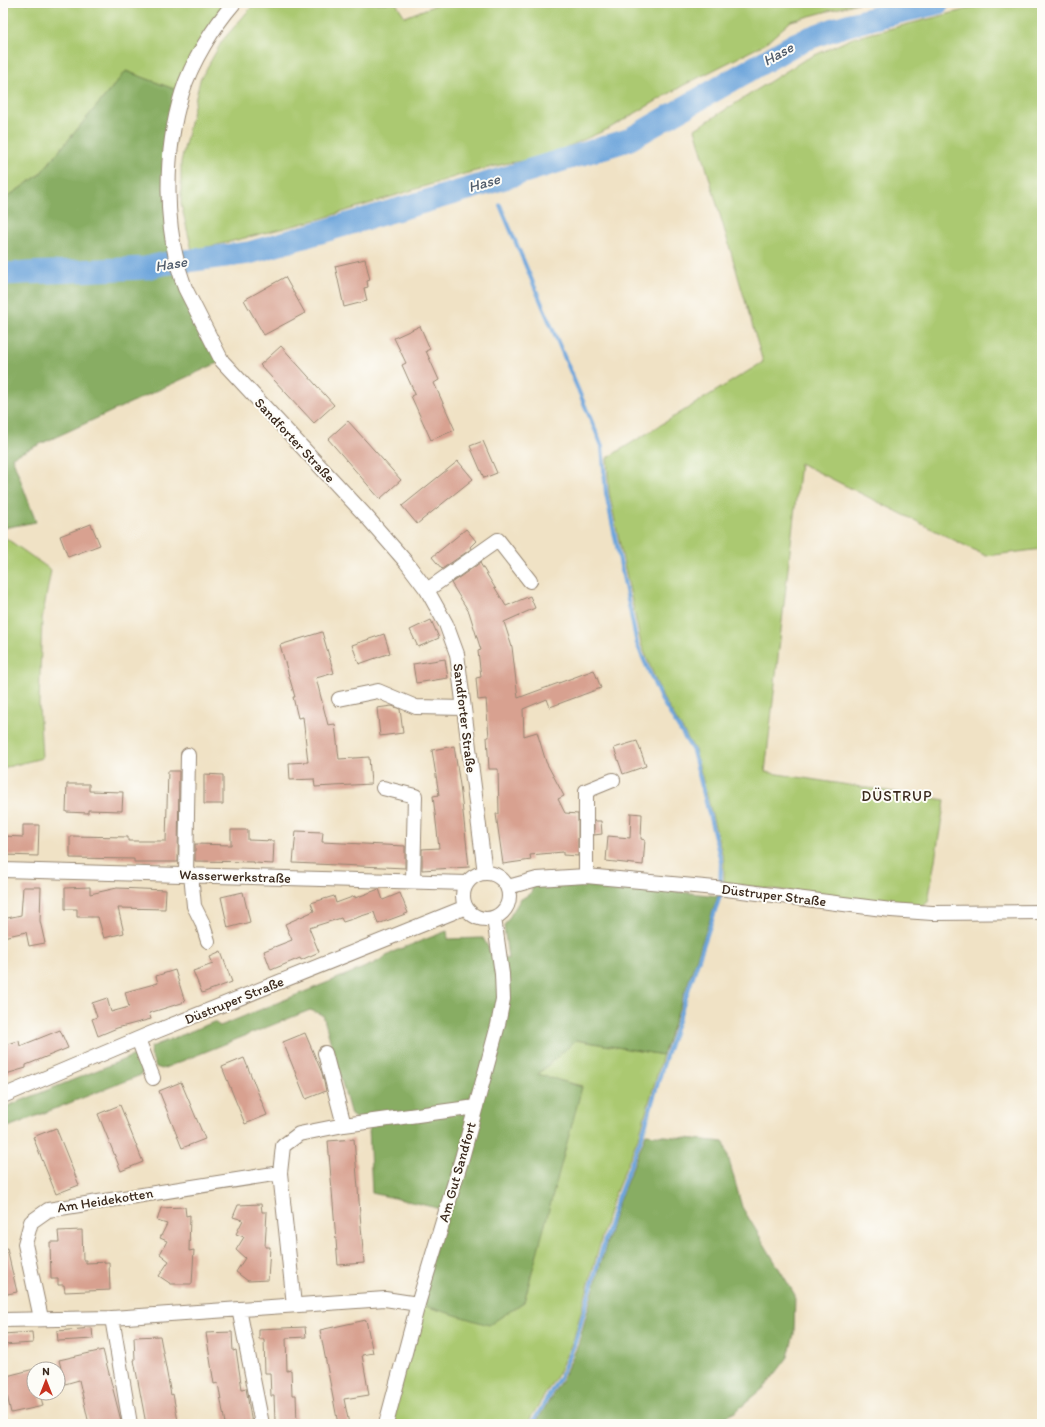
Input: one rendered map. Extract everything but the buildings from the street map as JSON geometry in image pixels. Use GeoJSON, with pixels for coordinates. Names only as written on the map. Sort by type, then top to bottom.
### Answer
{"type":"FeatureCollection","features":[{"type":"Feature","properties":{"kind":"street","name":"Sandforter Straße"},"geometry":{"type":"LineString","coordinates":[[234,3],[221,18],[195,63],[182,92],[172,133],[168,186],[172,236],[181,278],[222,361],[370,520],[406,562],[427,590],[446,624],[457,654],[486,873]]}},
{"type":"Feature","properties":{"kind":"street"},"geometry":{"type":"LineString","coordinates":[[427,590],[498,540],[530,581]]}},
{"type":"Feature","properties":{"kind":"street"},"geometry":{"type":"LineString","coordinates":[[339,699],[378,691],[416,707],[464,708]]}},
{"type":"Feature","properties":{"kind":"street"},"geometry":{"type":"LineString","coordinates":[[188,755],[188,874],[194,906],[202,922],[208,941]]}},
{"type":"Feature","properties":{"kind":"street"},"geometry":{"type":"LineString","coordinates":[[586,876],[586,792],[613,780]]}},
{"type":"Feature","properties":{"kind":"street"},"geometry":{"type":"LineString","coordinates":[[383,788],[415,796],[413,881]]}},
{"type":"Feature","properties":{"kind":"street","name":"Wasserwerkstraße"},"geometry":{"type":"LineString","coordinates":[[3,870],[467,883]]}},
{"type":"Feature","properties":{"kind":"street"},"geometry":{"type":"LineString","coordinates":[[486,873],[499,877],[508,887],[509,902],[501,914],[494,918],[482,918],[476,916],[466,907],[463,895],[467,883],[472,878],[478,874],[486,873]]}},
{"type":"Feature","properties":{"kind":"street","name":"Düstruper Straße"},"geometry":{"type":"LineString","coordinates":[[508,887],[537,879],[586,876],[721,888],[891,910],[932,913],[1042,912]]}},
{"type":"Feature","properties":{"kind":"street","name":"Düstruper Straße"},"geometry":{"type":"LineString","coordinates":[[3,1096],[138,1039],[466,907]]}},
{"type":"Feature","properties":{"kind":"street","name":"Am Gut Sandfort"},"geometry":{"type":"LineString","coordinates":[[386,1424],[418,1304],[476,1107],[498,1026],[503,999],[502,974],[494,918]]}},
{"type":"Feature","properties":{"kind":"street"},"geometry":{"type":"LineString","coordinates":[[138,1039],[153,1078]]}},
{"type":"Feature","properties":{"kind":"street"},"geometry":{"type":"LineString","coordinates":[[325,1053],[344,1126]]}},
{"type":"Feature","properties":{"kind":"street"},"geometry":{"type":"LineString","coordinates":[[294,1305],[280,1173],[283,1146],[299,1134],[476,1107]]}},
{"type":"Feature","properties":{"kind":"street","name":"Am Heidekotten"},"geometry":{"type":"LineString","coordinates":[[41,1318],[25,1244],[31,1222],[48,1210],[280,1173]]}},
{"type":"Feature","properties":{"kind":"street"},"geometry":{"type":"LineString","coordinates":[[3,1320],[41,1318],[112,1318],[385,1299],[418,1304]]}},
{"type":"Feature","properties":{"kind":"street"},"geometry":{"type":"LineString","coordinates":[[240,1309],[262,1424]]}},
{"type":"Feature","properties":{"kind":"street"},"geometry":{"type":"LineString","coordinates":[[112,1318],[130,1424]]}},
{"type":"Feature","properties":{"kind":"green space"},"geometry":{"type":"Polygon","coordinates":[[[3,3],[234,3],[182,92],[126,71],[39,175],[3,200],[3,3]]]}},
{"type":"Feature","properties":{"kind":"green space"},"geometry":{"type":"Polygon","coordinates":[[[255,3],[396,3],[405,17],[441,3],[858,3],[791,21],[765,44],[684,85],[608,129],[540,159],[508,163],[464,174],[320,219],[192,250],[181,204],[181,162],[200,80],[222,41],[255,3]]]}},
{"type":"Feature","properties":{"kind":"green space"},"geometry":{"type":"Polygon","coordinates":[[[985,3],[1042,3],[1042,549],[986,556],[800,463],[765,772],[945,800],[928,902],[923,906],[892,904],[724,883],[724,861],[695,750],[663,698],[641,644],[609,493],[607,458],[763,362],[695,129],[804,60],[853,38],[968,9],[985,3]]]}},
{"type":"Feature","properties":{"kind":"green space"},"geometry":{"type":"Polygon","coordinates":[[[126,71],[182,92],[168,186],[181,278],[222,361],[12,457],[36,522],[3,528],[3,200],[39,175],[126,71]]]}},
{"type":"Feature","properties":{"kind":"green space"},"geometry":{"type":"Polygon","coordinates":[[[3,536],[51,570],[42,619],[39,704],[42,758],[3,768],[3,536]]]}},
{"type":"Feature","properties":{"kind":"green space"},"geometry":{"type":"Polygon","coordinates":[[[587,882],[718,896],[663,1055],[576,1040],[538,1074],[582,1087],[524,1302],[489,1325],[418,1304],[446,1210],[372,1193],[369,1128],[351,1115],[323,1015],[310,1010],[162,1069],[156,1067],[150,1052],[151,1047],[214,1022],[220,1026],[373,964],[395,951],[447,931],[448,939],[483,938],[491,955],[508,959],[504,926],[520,900],[531,893],[533,886],[587,882]]]}},
{"type":"Feature","properties":{"kind":"green space"},"geometry":{"type":"Polygon","coordinates":[[[576,1040],[663,1055],[640,1133],[611,1204],[573,1341],[558,1373],[527,1424],[385,1424],[418,1304],[582,1086],[537,1075],[576,1040]]]}},
{"type":"Feature","properties":{"kind":"green space"},"geometry":{"type":"Polygon","coordinates":[[[135,1055],[139,1056],[144,1069],[141,1075],[3,1129],[3,1108],[135,1055]]]}},
{"type":"Feature","properties":{"kind":"green space"},"geometry":{"type":"Polygon","coordinates":[[[646,1134],[724,1142],[742,1207],[795,1295],[794,1334],[788,1357],[766,1386],[735,1412],[710,1424],[535,1424],[564,1376],[578,1345],[617,1206],[646,1134]]]}},
{"type":"Feature","properties":{"kind":"waterway","name":"Hase"},"geometry":{"type":"LineString","coordinates":[[3,274],[146,268],[162,264],[249,253],[485,184],[628,140],[795,44],[830,30],[938,3]]}},
{"type":"Feature","properties":{"kind":"waterway","name":"Hase"},"geometry":{"type":"LineString","coordinates":[[485,184],[490,190]]}},
{"type":"Feature","properties":{"kind":"waterway"},"geometry":{"type":"LineString","coordinates":[[500,205],[602,446],[606,493],[637,644],[661,699],[693,751],[721,861],[720,896],[666,1056],[643,1133],[615,1205],[575,1343],[561,1375],[532,1424]]}},
{"type":"Feature","properties":{"kind":"district","name":"DÜSTRUP"},"geometry":{"type":"Point","coordinates":[897,796]}}]}
